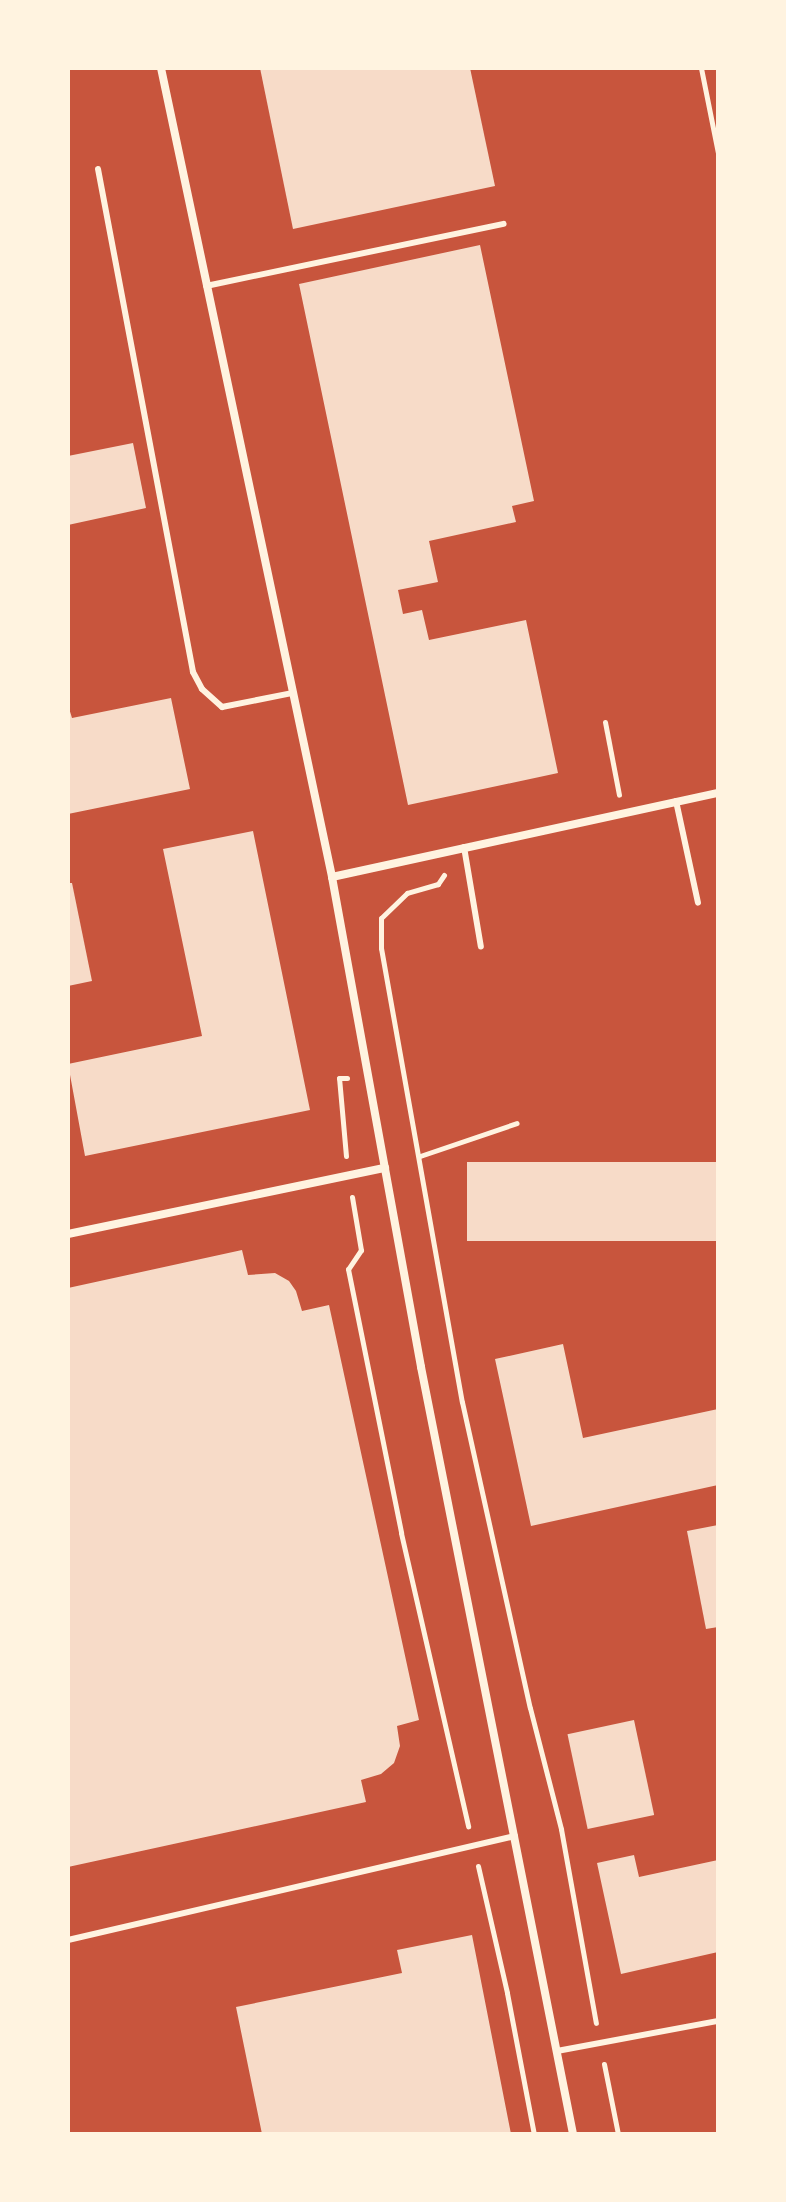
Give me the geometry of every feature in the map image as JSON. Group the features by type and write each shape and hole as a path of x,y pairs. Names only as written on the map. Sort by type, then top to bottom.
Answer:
{"street":[{"path":"161,68 332,877 421,1367 573,2134"},
{"path":"332,877 718,793"},
{"path":"68,1234 385,1168"}],"lane":[{"path":"98,169 193,672 202,689 222,707 292,693"},
{"path":"206,286 504,224"},
{"path":"676,801 698,903"},
{"path":"464,847 481,947"},
{"path":"68,1940 515,1836"},
{"path":"557,2051 718,2021"}],"path":[{"path":"701,68 718,153"},
{"path":"605,722 623,813"},
{"path":"464,847 438,884 407,893 381,918 381,948 462,1402 530,1708 561,1829 618,2134"},
{"path":"339,1078 348,1177 361,1250 348,1269 401,1533 507,1993 534,2134"},
{"path":"420,1156 517,1123"}],"building":[{"path":"260,68 470,68 495,186 293,229"},
{"path":"480,245 534,501 512,506 516,522 429,541 438,582 398,590 403,614 422,610 429,640 526,620 558,773 408,805 299,284"},
{"path":"133,443 146,508 68,525 68,456"},
{"path":"171,698 190,789 68,814 68,705 72,718"},
{"path":"253,831 310,1110 85,1156 68,1064 202,1036 163,849"},
{"path":"68,883 72,883 92,981 68,986"},
{"path":"467,1162 718,1162 718,1241 467,1241"},
{"path":"242,1250 248,1275 275,1273 289,1281 296,1291 302,1311 329,1305 419,1720 397,1726 400,1746 394,1763 381,1774 361,1780 366,1802 68,1867 68,1288"},
{"path":"563,1344 583,1438 718,1409 718,1485 531,1526 495,1359"},
{"path":"718,1525 718,1627 706,1629 687,1531"},
{"path":"634,1720 654,1815 588,1829 567,1734"},
{"path":"634,1855 639,1877 718,1860 718,1952 621,1974 597,1863"},
{"path":"472,1935 511,2134 262,2134 236,2007 402,1973 397,1950"}]}
